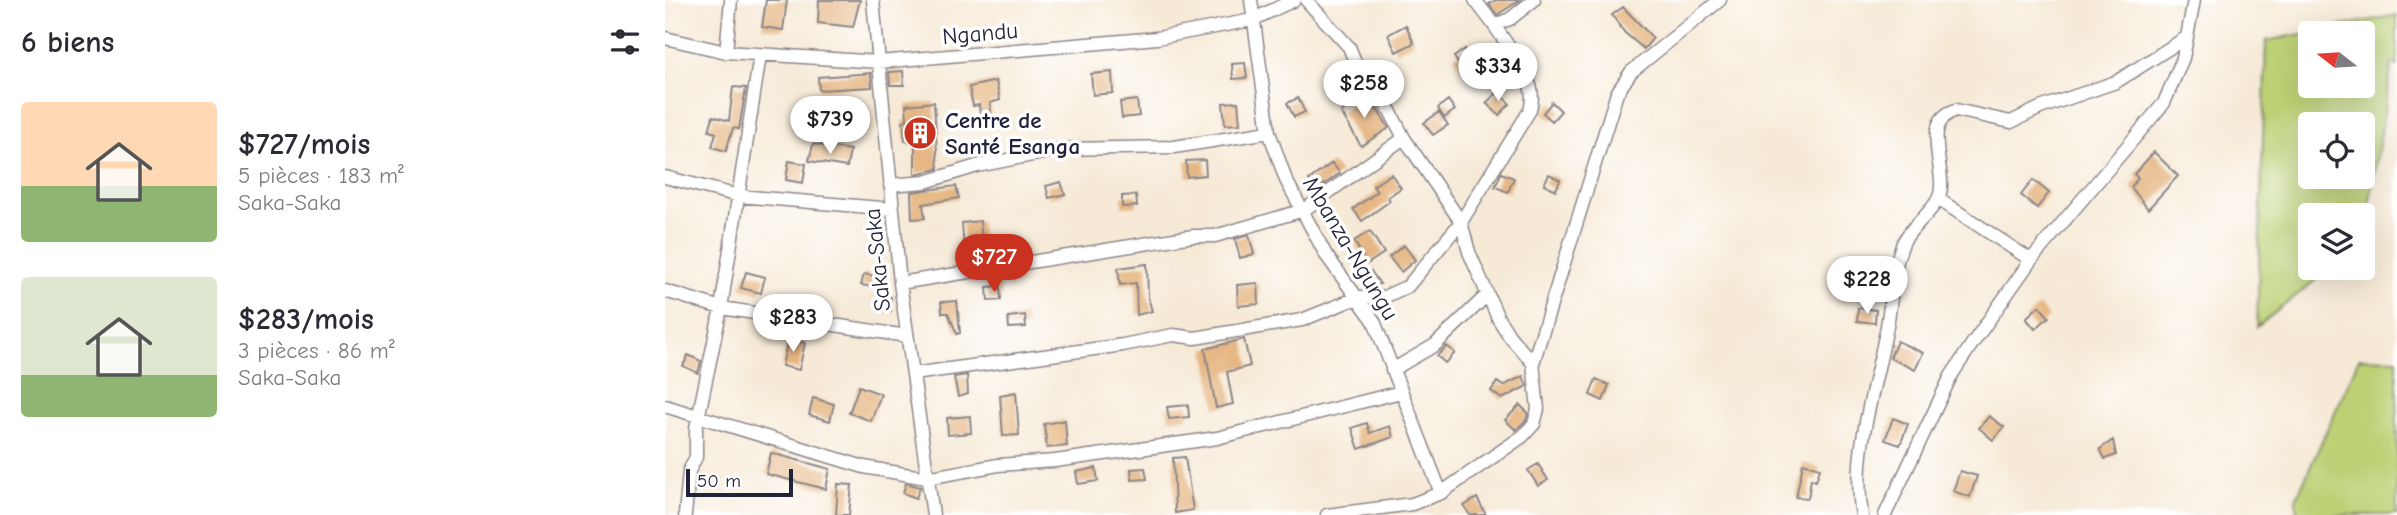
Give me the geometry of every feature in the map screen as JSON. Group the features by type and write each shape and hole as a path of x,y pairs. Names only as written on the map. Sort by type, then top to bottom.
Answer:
{"street":[{"path":"726,51 731,0"},
{"name":"Saka-Saka","path":"873,0 900,283 933,515"},
{"name":"Mbanza-Ngungu","path":"1251,0 1269,132 1286,180 1326,255 1374,321 1441,493"},
{"name":"Ngandu","path":"665,38 760,55 879,62 1143,40 1252,20 1294,0"},
{"path":"1306,0 1349,47 1359,71 1389,109 1404,138 1461,222 1487,295 1510,337 1533,363"},
{"path":"913,374 1123,345 1173,335 1195,338 1302,320 1359,297 1384,297 1408,286 1461,222 1530,110 1534,99 1532,86 1475,0"},
{"path":"1494,25 1510,19 1534,0"},
{"path":"1327,515 1412,504 1441,493 1523,436 1534,424 1538,409 1533,363 1617,93 1631,72 1720,0"},
{"path":"1885,515 1951,376 2031,260 2164,103 2183,58 2194,0"},
{"path":"1862,515 1860,499 1863,442 1898,255 1914,226 1938,200 1941,187 1937,138 1949,112 1956,110 2011,122 2040,108 2116,82 2187,37"},
{"path":"685,515 689,471 696,457 700,414 721,308 760,55"},
{"path":"890,185 925,182 977,166 1063,149 1174,147 1269,132"},
{"path":"900,283 1193,236 1215,236 1304,210 1404,138"},
{"path":"665,177 739,196 893,209"},
{"path":"1938,200 2031,260"},
{"path":"665,292 721,308 907,336"},
{"path":"1392,370 1435,345 1487,295"},
{"path":"665,406 700,414 864,467 927,478 999,465 1055,461 1217,438 1401,392"}],"green space":[{"path":"2397,15 2397,66 2392,63 2375,169 2375,112 2298,112 2298,189 2372,189 2369,203 2298,203 2298,280 2316,280 2257,327 2266,41 2298,35 2298,98 2375,98 2375,21 2367,21"},
{"path":"2359,358 2397,359 2397,515 2297,515 2296,499"}],"building":[{"path":"766,0 787,0 783,30 762,27"},
{"path":"819,0 860,0 853,27 818,23"},
{"path":"1496,0 1520,0 1497,15 1489,4"},
{"path":"1623,7 1653,38 1644,49 1625,33 1612,15"},
{"path":"1406,25 1414,43 1396,52 1388,35"},
{"path":"1465,49 1478,71 1468,78 1454,57"},
{"path":"1245,63 1247,78 1233,79 1232,64"},
{"path":"903,71 904,85 890,85 889,72"},
{"path":"1112,72 1113,93 1093,95 1091,74"},
{"path":"871,73 872,87 819,90 818,77"},
{"path":"996,81 1000,100 990,103 992,123 981,124 979,105 973,106 969,87"},
{"path":"733,87 746,88 739,129 733,128 726,151 712,147 716,133 709,131 713,116 729,121"},
{"path":"1498,92 1510,104 1499,115 1486,103"},
{"path":"1365,94 1373,110 1376,108 1389,128 1361,146 1341,112"},
{"path":"1298,98 1305,112 1294,117 1287,103"},
{"path":"1137,100 1139,116 1122,118 1120,102"},
{"path":"1448,100 1455,110 1444,118 1438,108"},
{"path":"934,102 938,169 915,174 915,143 905,141 903,121 907,120 906,105"},
{"path":"1238,102 1240,124 1225,125 1223,103"},
{"path":"1552,102 1561,111 1552,121 1543,113"},
{"path":"1439,112 1448,125 1433,135 1424,123"},
{"path":"794,119 814,122 813,136 793,130"},
{"path":"813,144 850,150 847,167 809,161"},
{"path":"2154,152 2178,176 2148,209 2131,187 2138,178 2134,174"},
{"path":"1205,160 1206,175 1187,177 1186,161"},
{"path":"789,161 806,164 803,183 786,180"},
{"path":"1332,163 1340,173 1317,190 1309,180"},
{"path":"1501,173 1514,178 1508,192 1495,187"},
{"path":"1391,174 1401,188 1388,197 1390,201 1362,221 1353,209 1377,192 1373,186"},
{"path":"1549,174 1560,180 1556,190 1544,184"},
{"path":"2033,180 2049,193 2037,208 2021,195"},
{"path":"1061,182 1065,194 1049,198 1046,186"},
{"path":"956,186 959,198 923,204 925,218 912,219 911,192"},
{"path":"1136,195 1137,206 1122,207 1122,196"},
{"path":"980,221 983,251 964,252 962,223"},
{"path":"1370,231 1384,253 1367,264 1354,241"},
{"path":"1249,235 1254,254 1240,258 1235,239"},
{"path":"1404,245 1415,260 1401,272 1389,257"},
{"path":"1147,264 1148,297 1152,311 1137,315 1136,283 1120,285 1118,268"},
{"path":"1371,271 1380,284 1367,288 1360,279"},
{"path":"746,272 765,277 761,293 741,288"},
{"path":"864,274 875,276 873,287 861,285"},
{"path":"1258,283 1259,304 1238,306 1237,285"},
{"path":"1000,286 1001,300 988,301 987,287"},
{"path":"878,297 891,297 891,311 878,311"},
{"path":"957,301 960,333 957,334 948,313 942,313 941,302"},
{"path":"2039,306 2049,317 2035,329 2026,318"},
{"path":"1858,308 1876,310 1875,323 1857,321"},
{"path":"1025,315 1026,327 1009,328 1008,317"},
{"path":"788,339 805,343 799,370 782,366"},
{"path":"1244,339 1250,366 1227,372 1233,404 1216,408 1205,349"},
{"path":"1897,341 1923,353 1915,370 1890,358"},
{"path":"1447,346 1455,353 1445,363 1437,356"},
{"path":"688,355 701,361 698,373 683,366"},
{"path":"967,375 968,394 958,397 954,377"},
{"path":"1523,376 1527,386 1502,399 1491,391 1497,382 1503,386"},
{"path":"1596,379 1609,385 1603,401 1590,395"},
{"path":"859,386 881,394 871,421 849,413"},
{"path":"1016,392 1019,435 1003,436 1000,395"},
{"path":"813,398 834,404 830,421 809,415"},
{"path":"1188,405 1189,417 1169,419 1167,407"},
{"path":"1520,405 1528,413 1526,420 1516,430 1505,420"},
{"path":"970,416 971,433 948,435 947,418"},
{"path":"1989,416 2004,427 1993,440 1979,428"},
{"path":"1893,418 1908,424 1900,445 1885,440"},
{"path":"1065,420 1067,446 1047,448 1044,424"},
{"path":"1367,423 1370,433 1390,426 1393,437 1359,449 1352,428"},
{"path":"2113,440 2116,455 2105,459 2100,449"},
{"path":"771,453 830,469 826,489 766,474"},
{"path":"1185,457 1193,510 1175,513 1173,458"},
{"path":"1803,463 1820,468 1816,481 1811,479 1808,498 1796,497"},
{"path":"1538,464 1548,480 1538,486 1528,470"},
{"path":"1096,468 1098,481 1078,484 1076,472"},
{"path":"1145,468 1147,479 1132,480 1131,469"},
{"path":"1960,471 1977,476 1970,497 1953,491"},
{"path":"906,483 920,487 916,498 903,493"},
{"path":"838,484 852,485 849,515 836,515"},
{"path":"1477,498 1486,515 1470,515 1464,506"}],"place":[{"name":"Centre de Santé Esanga","path":"920,133"}]}
